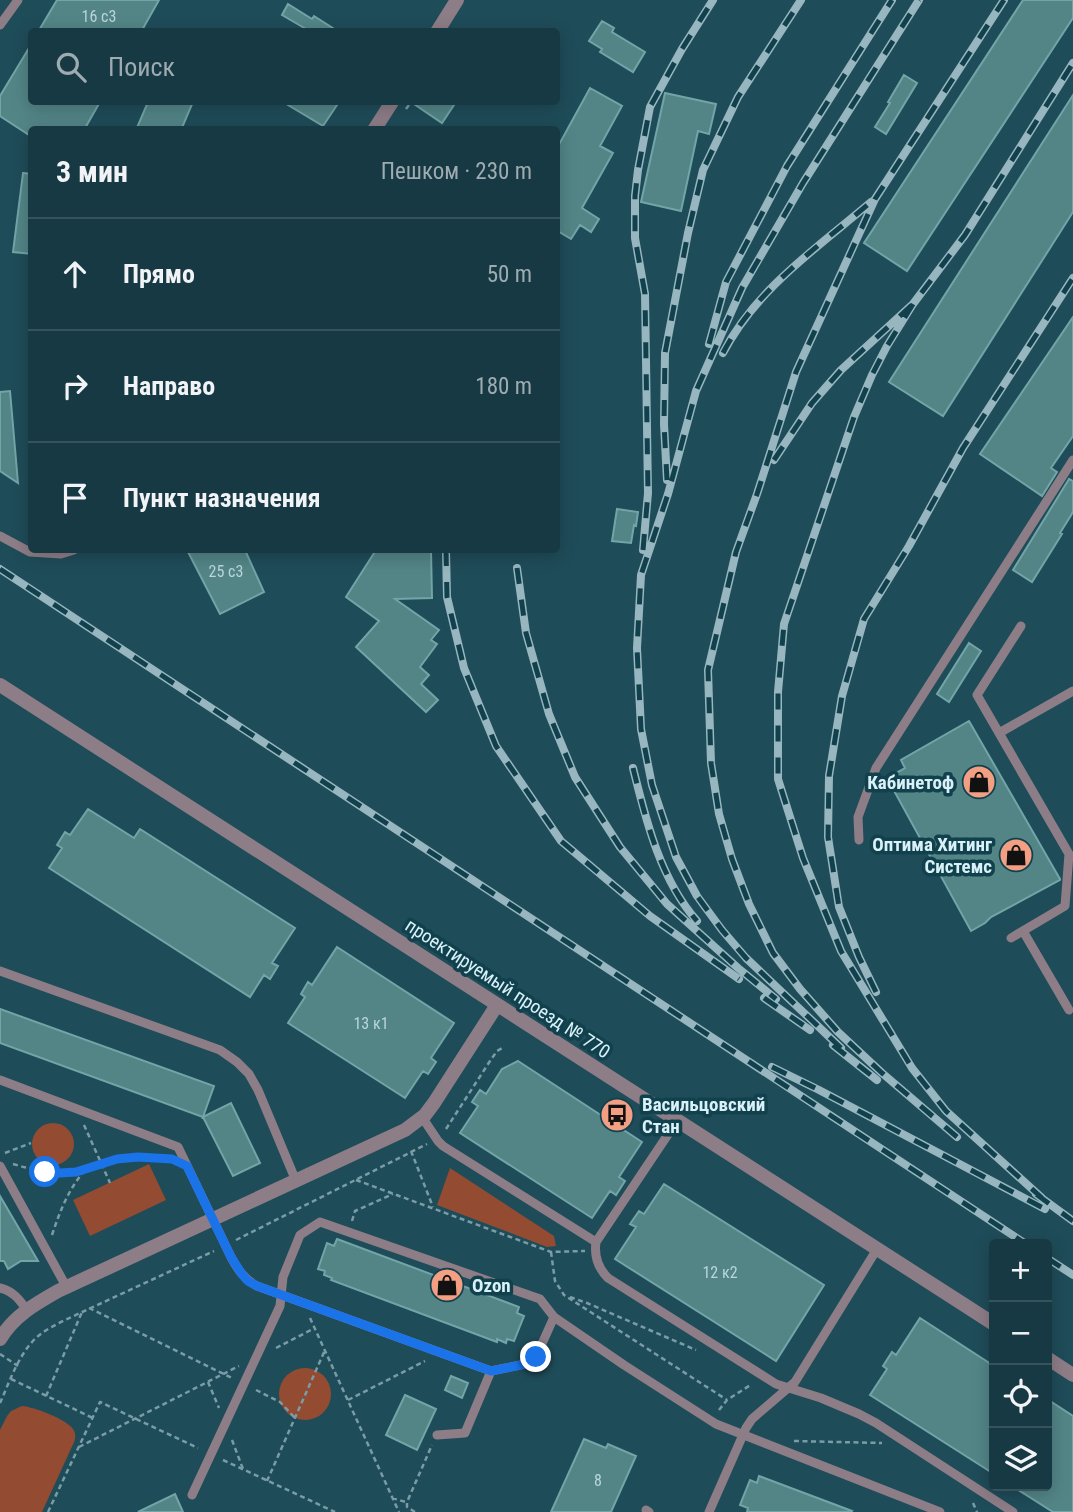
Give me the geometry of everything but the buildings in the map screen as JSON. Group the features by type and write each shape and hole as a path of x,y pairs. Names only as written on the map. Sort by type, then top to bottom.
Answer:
{"street":[{"path":"440,28 457,0"},
{"path":"377,126 390,105"},
{"name":"проектируемый проезд № 770","path":"0,685 989,1322"},
{"path":"0,1339 13,1321 27,1310 67,1288 405,1130 434,1103 497,1005"},
{"path":"1052,1361 1073,1375"}],"lane":[{"path":"0,25 18,0"},
{"path":"859,840 858,817 876,768 1073,460"},
{"path":"0,536 28,551"},
{"path":"46,553 64,553"},
{"path":"1011,938 1065,906 1071,854 977,695 1021,626"},
{"path":"999,733 1073,691"},
{"path":"1023,931 1069,1010"},
{"path":"0,971 220,1050 237,1062 249,1074 258,1090 296,1181"},
{"path":"0,1080 178,1147 225,1245 241,1273 257,1286 491,1371 526,1364 536,1357 554,1317"},
{"path":"422,1116 443,1146 596,1247"},
{"path":"677,1121 596,1247 599,1265 608,1278 776,1384 821,1398 859,1414 1013,1512"},
{"path":"0,1166 67,1288"},
{"path":"192,1495 280,1306 284,1277 300,1235 320,1222 540,1299 554,1317 710,1420 940,1512"},
{"path":"709,1512 752,1419 795,1382 877,1249"},
{"path":"0,1288 14,1294 27,1310"},
{"path":"437,1435 465,1433 491,1371"}],"path":[{"path":"0,1403 25,1351 43,1333 427,1143 446,1129 497,1051 504,1047"},
{"path":"77,1109 110,1182"},
{"path":"0,1154 31,1143"},
{"path":"411,1152 434,1208"},
{"path":"14,1164 60,1173 85,1170 117,1159 157,1157 172,1159 187,1166"},
{"path":"49,1255 62,1205 71,1187 85,1170"},
{"path":"355,1180 551,1252 596,1247"},
{"path":"347,1232 355,1211 393,1194"},
{"path":"551,1252 555,1281 564,1295 727,1400"},
{"path":"564,1295 718,1359 723,1351"},
{"path":"310,1305 307,1312 398,1512"},
{"path":"89,1308 281,1402 295,1418"},
{"path":"46,1396 83,1311"},
{"path":"79,1447 315,1328"},
{"path":"267,1481 325,1350"},
{"path":"348,1400 441,1353"},
{"path":"0,1354 18,1366"},
{"path":"710,1420 727,1400 763,1376"},
{"path":"11,1380 93,1418"},
{"path":"48,1512 100,1402 335,1512"},
{"path":"415,1512 407,1507 407,1502 437,1435"},
{"path":"775,1447 796,1440 906,1443"},
{"path":"392,1498 407,1502"}],"shaded area":[{"path":"53,1123 68,1129 74,1144 68,1159 53,1165 38,1159 32,1144 38,1129"},
{"path":"149,1164 166,1200 90,1236 73,1200"},
{"path":"450,1168 554,1236 556,1246 547,1247 437,1205"},
{"path":"305,1368 315,1370 323,1376 329,1384 329,1404 323,1412 315,1418 305,1420 295,1418 287,1412 281,1404 279,1394 281,1384 287,1376 295,1370"},
{"path":"22,1406 64,1421 73,1429 75,1440 42,1512 0,1512 0,1430 11,1411"}],"railway":[{"path":"643,550 648,493 645,294 635,238 638,170 650,107 713,0"},
{"path":"667,480 664,424 665,353 703,170 738,97 801,0"},
{"path":"709,344 726,282 787,166 892,0"},
{"path":"841,1048 746,958 697,896 676,857 652,785 641,729 637,648 641,575 668,494 696,391 742,288 803,183 919,0"},
{"path":"957,1137 838,1032 773,953 749,904 719,814 711,763 708,670 736,552 796,372 875,199 1004,0"},
{"path":"774,460 812,403 841,370 913,304 965,235 1073,63"},
{"path":"723,353 752,309 770,289 871,202"},
{"path":"876,992 839,907 828,837 829,776 842,696 864,619 909,546 963,448 1073,278"},
{"path":"913,304 887,346 854,417 784,624 778,692 778,779 803,858 841,951 912,1068 946,1111 1042,1198"},
{"path":"446,553 447,597 464,668 496,746 561,841 650,916 739,979"},
{"path":"517,568 526,633 549,714 575,777 620,847 667,904 776,999"},
{"path":"0,569 1018,1239"},
{"path":"633,768 649,828 664,868 673,887 697,921"},
{"path":"764,998 810,1030"},
{"path":"833,1045 877,1080"},
{"path":"772,1067 1045,1209"},
{"path":"1036,1194 1073,1221"},
{"path":"1052,1261 1073,1275"}],"place":[{"name":"Кабинетоф","path":"979,782"},
{"name":"Оптима Хитинг Системс","path":"1016,855"},
{"name":"Васильцовский Стан","path":"617,1115"},
{"name":"Ozon","path":"447,1285"}],"route":[{"path":"45,1172 76,1172 117,1159 172,1159 187,1166 231,1257 248,1281 257,1286 491,1371 526,1364 536,1357"}]}
